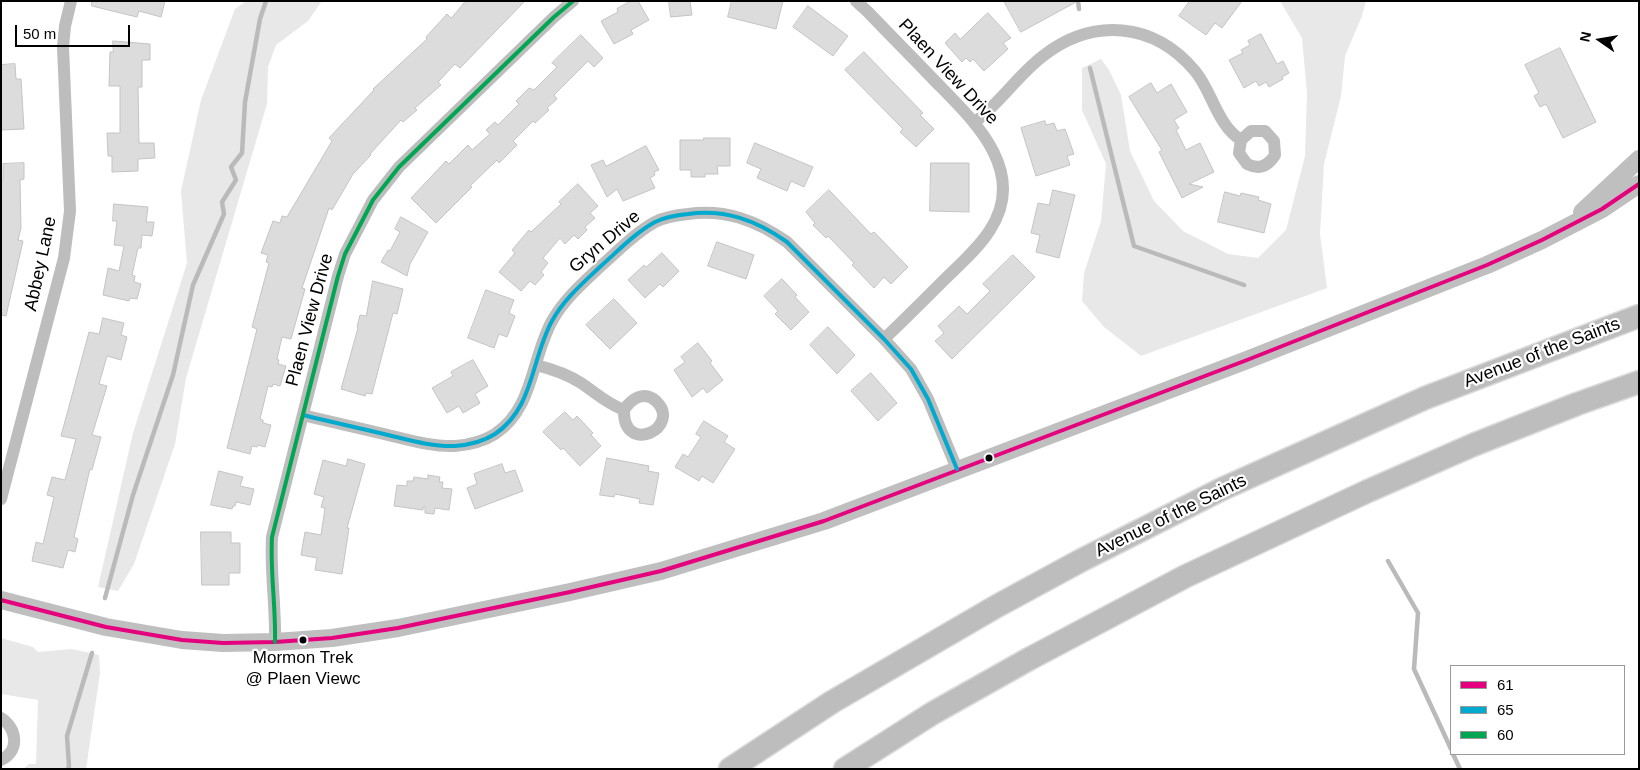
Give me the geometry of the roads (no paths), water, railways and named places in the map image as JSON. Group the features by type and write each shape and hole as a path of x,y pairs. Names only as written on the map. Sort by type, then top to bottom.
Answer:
{"highway":[{"path":"1553,348 1639,308"},
{"name":"Avenue of the Saints","path":"730,769 869,680 997,606 1080,561 1222,490 1322,443 1434,394 1639,316"},
{"path":"845,769 933,714 1029,659 1147,596 1368,490 1473,445 1639,382"},
{"path":"1473,445 1639,396"}],"main road":[{"path":"1564,228 1639,159"},
{"path":"1,600 99,625 182,640 223,643 275,642 332,638 398,628 661,571 824,520 1247,360 1487,266 1602,209 1639,184"}],"street":[{"name":"Abbey Lane","path":"1,499 6,460 64,258 68,231 70,211 63,47 65,26 71,1"},
{"name":"Plaen View Drive","path":"275,642 276,616 270,560 272,537 345,254 373,200 400,167 554,17 573,1"},
{"name":"Plaen View Drive","path":"856,1 975,122 989,142 1000,168 1003,193 1000,209 991,229 968,256 884,339"},
{"path":"975,122 1042,57 1059,44 1082,35 1107,29 1135,31 1175,50 1199,75 1225,124 1241,140"},
{"name":"Gryn Drive","path":"303,415 426,444 454,446 474,443 494,434 509,420 524,401 542,345 552,322 564,304 580,286 639,232 656,222 675,215 703,212 727,214 748,220 770,230 787,242 884,339 911,369 922,385 957,469"},
{"path":"536,365 566,375 579,382 610,405 624,410"},
{"path":"1,718 9,724 14,732 15,741 12,751 1,760"}],"waterway":[{"path":"105,598 133,495 173,375 193,285 224,214 222,202 236,180 231,167 242,153 245,102 260,19 266,1"},
{"path":"1078,1 1079,9"},
{"path":"1090,68 1134,246 1244,285"},
{"path":"1388,561 1418,613 1414,669 1450,747"},
{"path":"68,769 67,736 92,653"},
{"path":"1453,755 1460,769"}],"place":[{"name":"Mormon Trek @ Plaen Viewc","path":"303,640"}]}
